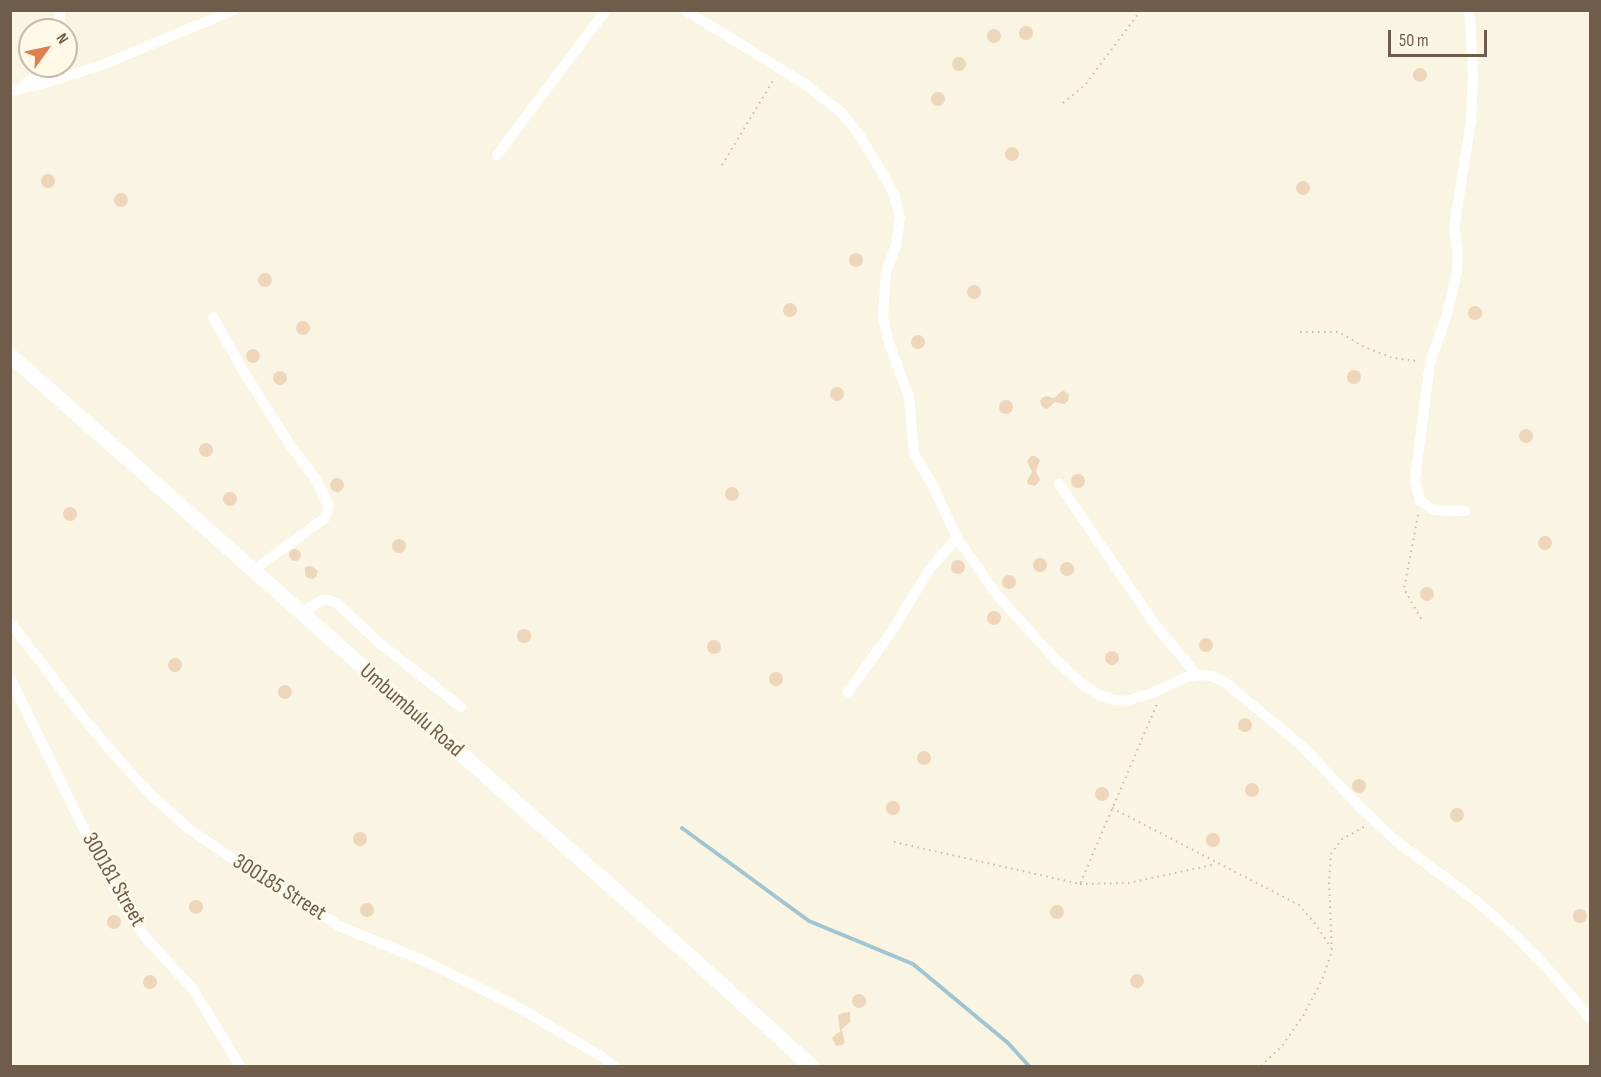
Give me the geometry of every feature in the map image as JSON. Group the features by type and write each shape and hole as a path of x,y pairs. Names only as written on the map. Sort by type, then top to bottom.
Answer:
{"main road":[{"name":"Umbumbulu Road","path":"10,355 811,1066"}],"street":[{"path":"16,90 116,59 234,10"},
{"path":"497,155 606,10"},
{"path":"685,10 806,84 842,113 868,148 894,195 900,217 896,246 886,272 883,317 888,340 909,397 914,454 932,484 957,537 998,595 1056,660 1082,684 1097,694 1114,700 1138,698 1178,680 1197,675 1212,676 1226,683 1308,752 1374,822 1475,900 1516,936 1590,1018"},
{"path":"1465,511 1435,510 1427,506 1420,501 1415,480 1430,362 1447,315 1457,272 1458,253 1454,228 1471,121 1473,76 1468,10"},
{"path":"16,90 30,78"},
{"path":"213,317 292,448 315,478 329,506 325,518 252,571"},
{"path":"1059,484 1156,626 1197,675"},
{"path":"848,692 892,631 929,570 957,537"},
{"path":"301,613 322,600 337,603 378,642 461,707"},
{"name":"300185 Street","path":"11,625 113,753 150,794 188,828 341,927 451,973 525,1011 614,1066"},
{"name":"300181 Street","path":"10,678 105,871 129,914 146,938 193,989 240,1066"}],"path":[{"path":"1063,103 1085,85 1141,10"},
{"path":"722,165 780,69"},
{"path":"1300,332 1339,332 1364,347 1393,358 1430,362"},
{"path":"1420,501 1404,589 1424,622"},
{"path":"1080,884 1164,687"},
{"path":"1112,808 1299,906 1317,926 1332,951"},
{"path":"1261,1066 1282,1046 1303,1016 1322,980 1332,951 1329,882 1331,854 1342,839 1374,822"},
{"path":"894,842 1080,884 1129,883 1218,863"}],"building":[{"path":"1026,26 1031,28 1033,33 1031,38 1026,40 1021,38 1019,33 1021,28"},
{"path":"994,29 999,31 1001,36 999,41 994,43 989,41 987,36 989,31"},
{"path":"959,57 964,59 966,64 964,69 959,71 954,69 952,64 954,59"},
{"path":"1420,68 1425,70 1427,75 1425,80 1420,82 1415,80 1413,75 1415,70"},
{"path":"938,92 943,94 945,99 943,104 938,106 933,104 931,99 933,94"},
{"path":"1012,147 1017,149 1019,154 1017,159 1012,161 1007,159 1005,154 1007,149"},
{"path":"48,174 53,176 55,181 53,186 48,188 43,186 41,181 43,176"},
{"path":"1303,181 1308,183 1310,188 1308,193 1303,195 1298,193 1296,188 1298,183"},
{"path":"121,193 126,195 128,200 126,205 121,207 116,205 114,200 116,195"},
{"path":"856,253 861,255 863,260 861,265 856,267 851,265 849,260 851,255"},
{"path":"265,273 270,275 272,280 270,285 265,287 260,285 258,280 260,275"},
{"path":"974,285 979,287 981,292 979,297 974,299 969,297 967,292 969,287"},
{"path":"790,303 795,305 797,310 795,315 790,317 785,315 783,310 785,305"},
{"path":"1475,306 1480,308 1482,313 1480,318 1475,320 1470,318 1468,313 1470,308"},
{"path":"303,321 308,323 310,328 308,333 303,335 298,333 296,328 298,323"},
{"path":"918,335 923,337 925,342 923,347 918,349 913,347 911,342 913,337"},
{"path":"253,349 258,351 260,356 258,361 253,363 248,361 246,356 248,351"},
{"path":"1354,370 1359,372 1361,377 1359,382 1354,384 1349,382 1347,377 1349,372"},
{"path":"280,371 285,373 287,378 285,383 280,385 275,383 273,378 275,373"},
{"path":"837,387 842,389 844,394 842,399 837,401 832,399 830,394 832,389"},
{"path":"1063,390 1069,395 1068,401 1064,404 1055,402 1047,409 1042,407 1040,401 1042,398 1046,396 1054,398"},
{"path":"1006,400 1011,402 1013,407 1011,412 1006,414 1001,412 999,407 1001,402"},
{"path":"1526,429 1531,431 1533,436 1531,441 1526,443 1521,441 1519,436 1521,431"},
{"path":"206,443 211,445 213,450 211,455 206,457 201,455 199,450 201,445"},
{"path":"1031,456 1040,460 1036,471 1040,480 1035,486 1028,484 1027,481 1032,472 1027,461"},
{"path":"1078,474 1083,476 1085,481 1083,486 1078,488 1073,486 1071,481 1073,476"},
{"path":"337,478 342,480 344,485 342,490 337,492 332,490 330,485 332,480"},
{"path":"732,487 737,489 739,494 737,499 732,501 727,499 725,494 727,489"},
{"path":"230,492 235,494 237,499 235,504 230,506 225,504 223,499 225,494"},
{"path":"70,507 75,509 77,514 75,519 70,521 65,519 63,514 65,509"},
{"path":"1545,536 1550,538 1552,543 1550,548 1545,550 1540,548 1538,543 1540,538"},
{"path":"399,539 404,541 406,546 404,551 399,553 394,551 392,546 394,541"},
{"path":"297,549 301,555 297,561 293,561 289,553"},
{"path":"1040,558 1045,560 1047,565 1045,570 1040,572 1035,570 1033,565 1035,560"},
{"path":"958,560 963,562 965,567 963,572 958,574 953,572 951,567 953,562"},
{"path":"1067,562 1072,564 1074,569 1072,574 1067,576 1062,574 1060,569 1062,564"},
{"path":"311,566 318,571 316,577 312,579 306,577 305,573 305,567"},
{"path":"1009,575 1014,577 1016,582 1014,587 1009,589 1004,587 1002,582 1004,577"},
{"path":"1427,587 1432,589 1434,594 1432,599 1427,601 1422,599 1420,594 1422,589"},
{"path":"994,611 999,613 1001,618 999,623 994,625 989,623 987,618 989,613"},
{"path":"524,629 529,631 531,636 529,641 524,643 519,641 517,636 519,631"},
{"path":"1206,638 1211,640 1213,645 1211,650 1206,652 1201,650 1199,645 1201,640"},
{"path":"714,640 719,642 721,647 719,652 714,654 709,652 707,647 709,642"},
{"path":"1112,651 1117,653 1119,658 1117,663 1112,665 1107,663 1105,658 1107,653"},
{"path":"175,658 180,660 182,665 180,670 175,672 170,670 168,665 170,660"},
{"path":"776,672 781,674 783,679 781,684 776,686 771,684 769,679 771,674"},
{"path":"285,685 290,687 292,692 290,697 285,699 280,697 278,692 280,687"},
{"path":"1245,718 1250,720 1252,725 1250,730 1245,732 1240,730 1238,725 1240,720"},
{"path":"924,751 929,753 931,758 929,763 924,765 919,763 917,758 919,753"},
{"path":"1359,779 1364,781 1366,786 1364,791 1359,793 1354,791 1352,786 1354,781"},
{"path":"1252,783 1257,785 1259,790 1257,795 1252,797 1247,795 1245,790 1247,785"},
{"path":"1102,787 1107,789 1109,794 1107,799 1102,801 1097,799 1095,794 1097,789"},
{"path":"893,801 898,803 900,808 898,813 893,815 888,813 886,808 888,803"},
{"path":"1457,808 1462,810 1464,815 1462,820 1457,822 1452,820 1450,815 1452,810"},
{"path":"360,832 365,834 367,839 365,844 360,846 355,844 353,839 355,834"},
{"path":"1213,833 1218,835 1220,840 1218,845 1213,847 1208,845 1206,840 1208,835"},
{"path":"196,900 201,902 203,907 201,912 196,914 191,912 189,907 191,902"},
{"path":"367,903 372,905 374,910 372,915 367,917 362,915 360,910 362,905"},
{"path":"1057,905 1062,907 1064,912 1062,917 1057,919 1052,917 1050,912 1052,907"},
{"path":"1580,909 1585,911 1587,916 1585,921 1580,923 1575,921 1573,916 1575,911"},
{"path":"114,915 119,917 121,922 119,927 114,929 109,927 107,922 109,917"},
{"path":"1137,974 1142,976 1144,981 1142,986 1137,988 1132,986 1130,981 1132,976"},
{"path":"150,975 155,977 157,982 155,987 150,989 145,987 143,982 145,977"},
{"path":"859,994 864,996 866,1001 864,1006 859,1008 854,1006 852,1001 854,996"},
{"path":"850,1012 850,1022 840,1031 838,1016"},
{"path":"842,1030 845,1042 836,1046 832,1038"}],"waterway":[{"path":"682,828 809,921 913,964 1008,1043 1029,1066"}]}
